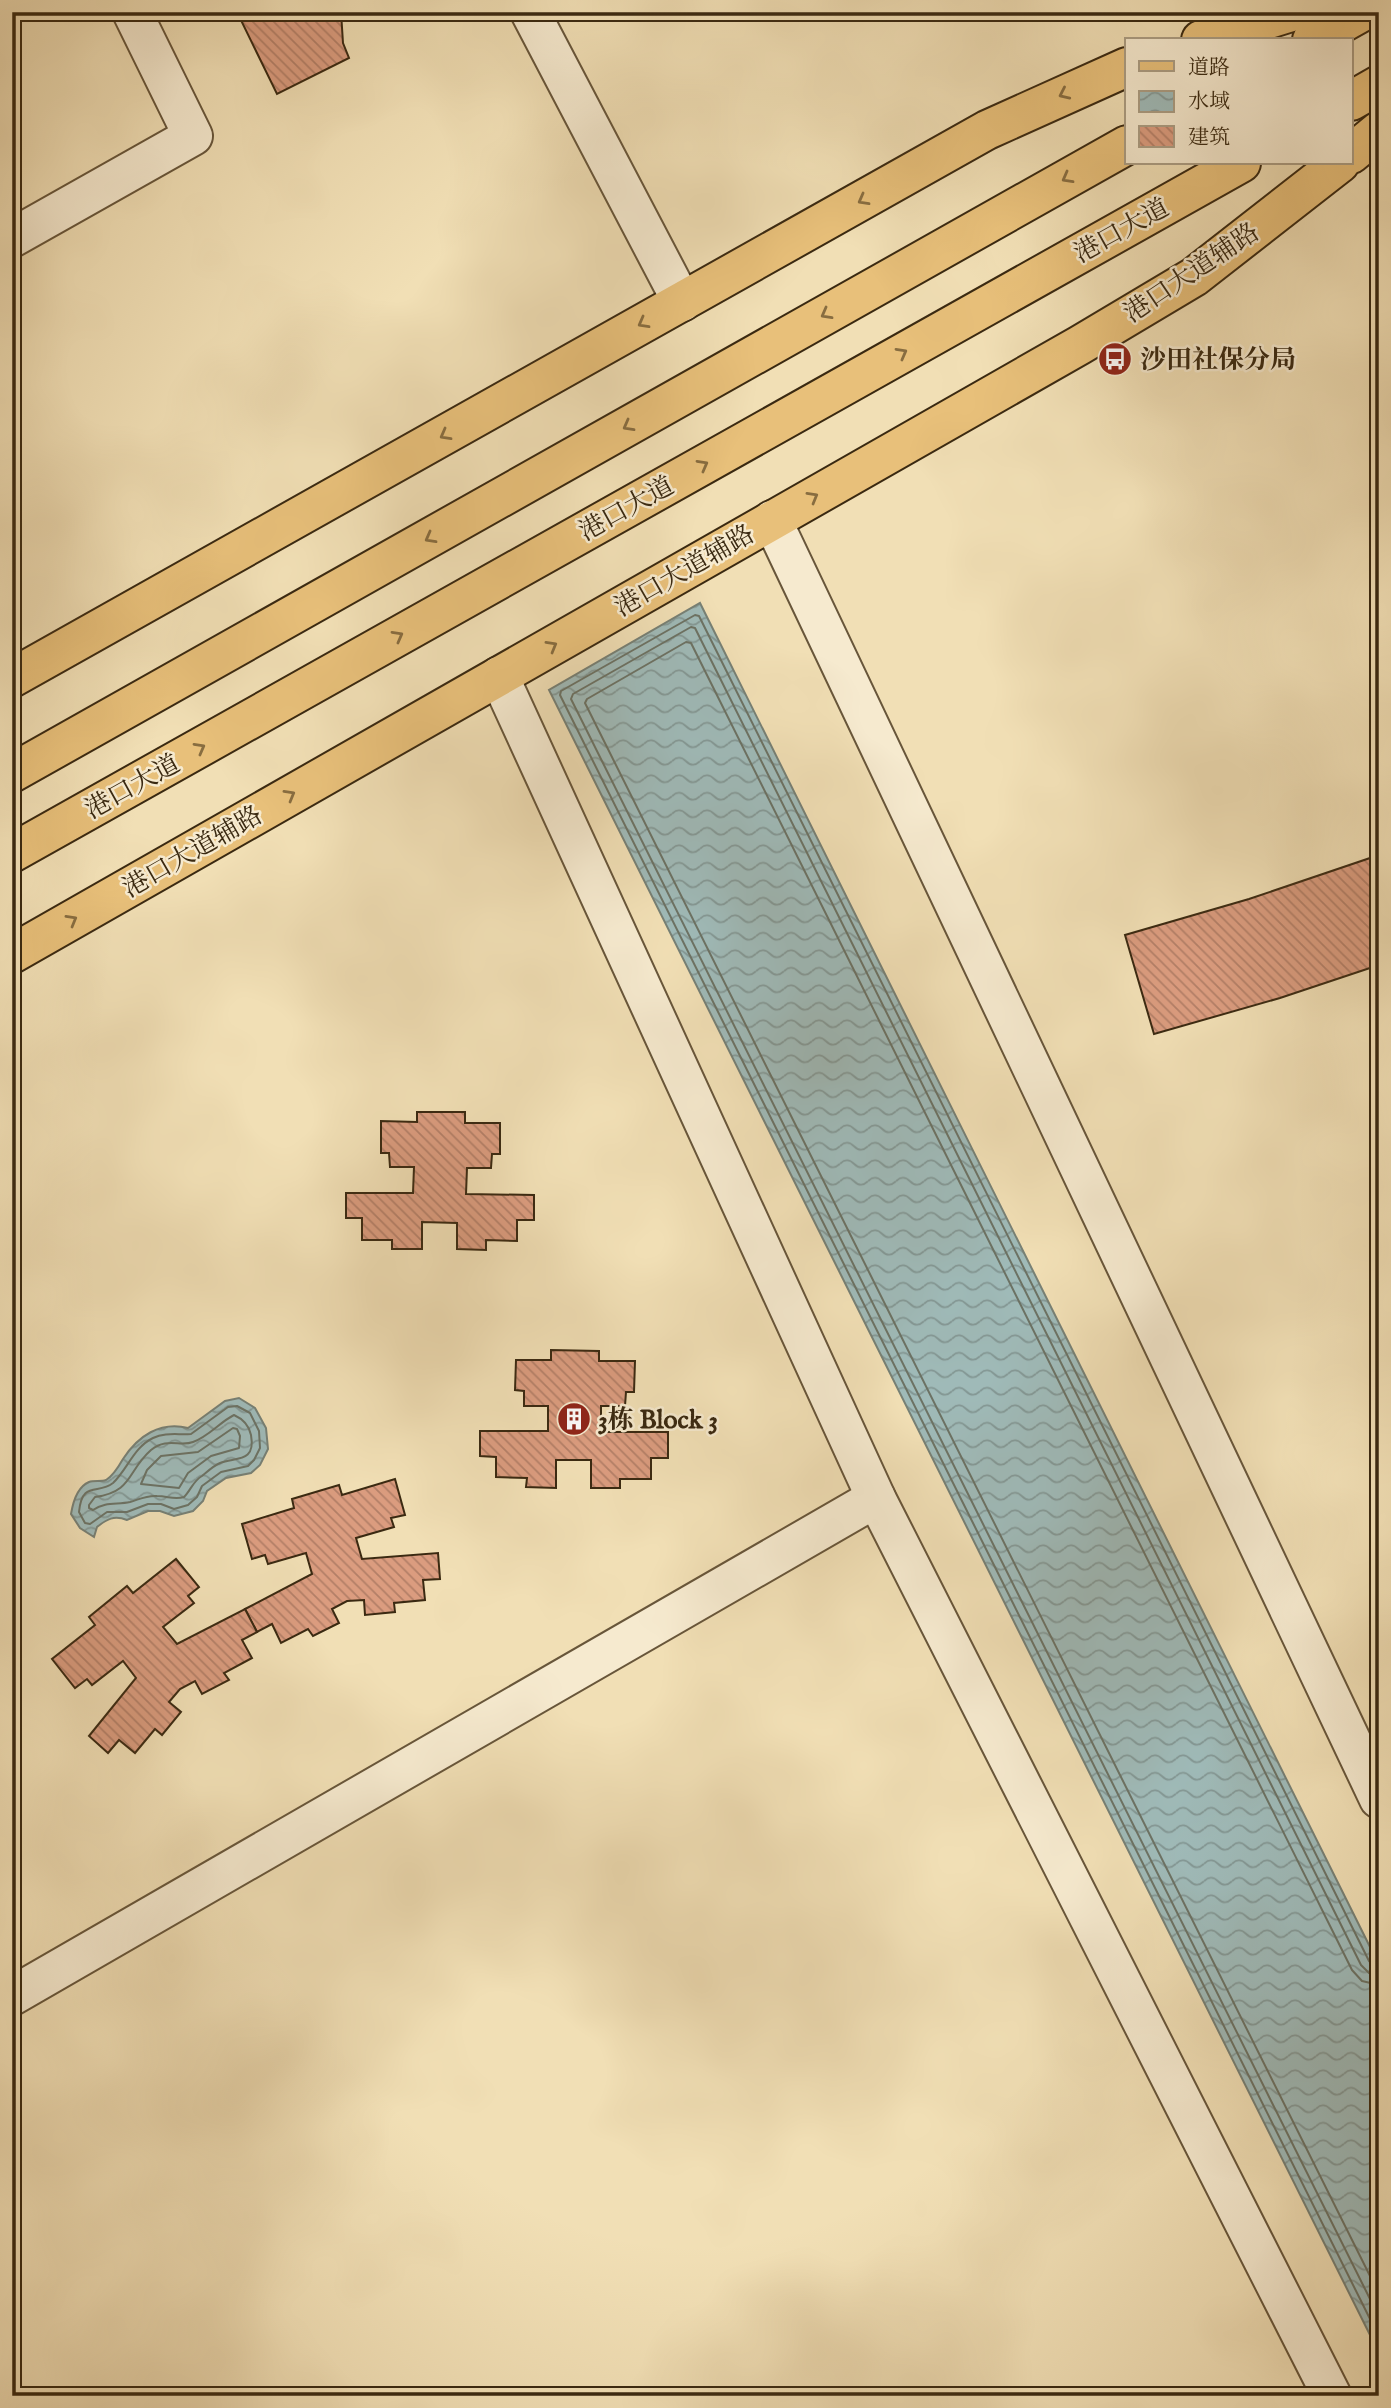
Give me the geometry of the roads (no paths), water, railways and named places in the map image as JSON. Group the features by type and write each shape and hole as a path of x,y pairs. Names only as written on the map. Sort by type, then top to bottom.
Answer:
{"main road":[{"path":"1207,38 1291,12"},
{"path":"1316,38 1362,12"},
{"path":"12,678 987,130 1125,68"},
{"path":"1352,100 1379,85"},
{"path":"1352,153 1379,131"},
{"path":"12,773 1125,146"},
{"name":"港口大道","path":"12,853 1239,164"},
{"name":"港口大道辅路","path":"12,954 1068,352 1194,277 1339,164"}],"street":[{"path":"12,238 193,136 132,12"},
{"path":"530,12 682,302"},
{"path":"772,520 1379,1799"},
{"path":"499,676 876,1498 1332,2396"},
{"path":"12,1996 876,1498"}],"water":[{"path":"700,603 1379,1965 1379,2353 549,690"},
{"path":"239,1398 255,1408 266,1428 268,1449 260,1465 251,1473 226,1478 207,1491 203,1501 193,1511 174,1516 160,1511 148,1511 127,1520 111,1519 97,1527 94,1537 80,1528 71,1514 81,1487 91,1481 104,1481 109,1478 136,1443 151,1432 168,1427 188,1428 225,1401"}],"place":[{"name":"沙田社保分局","path":"1115,359"},
{"name":"3栋 Block 3","path":"574,1419"}]}
